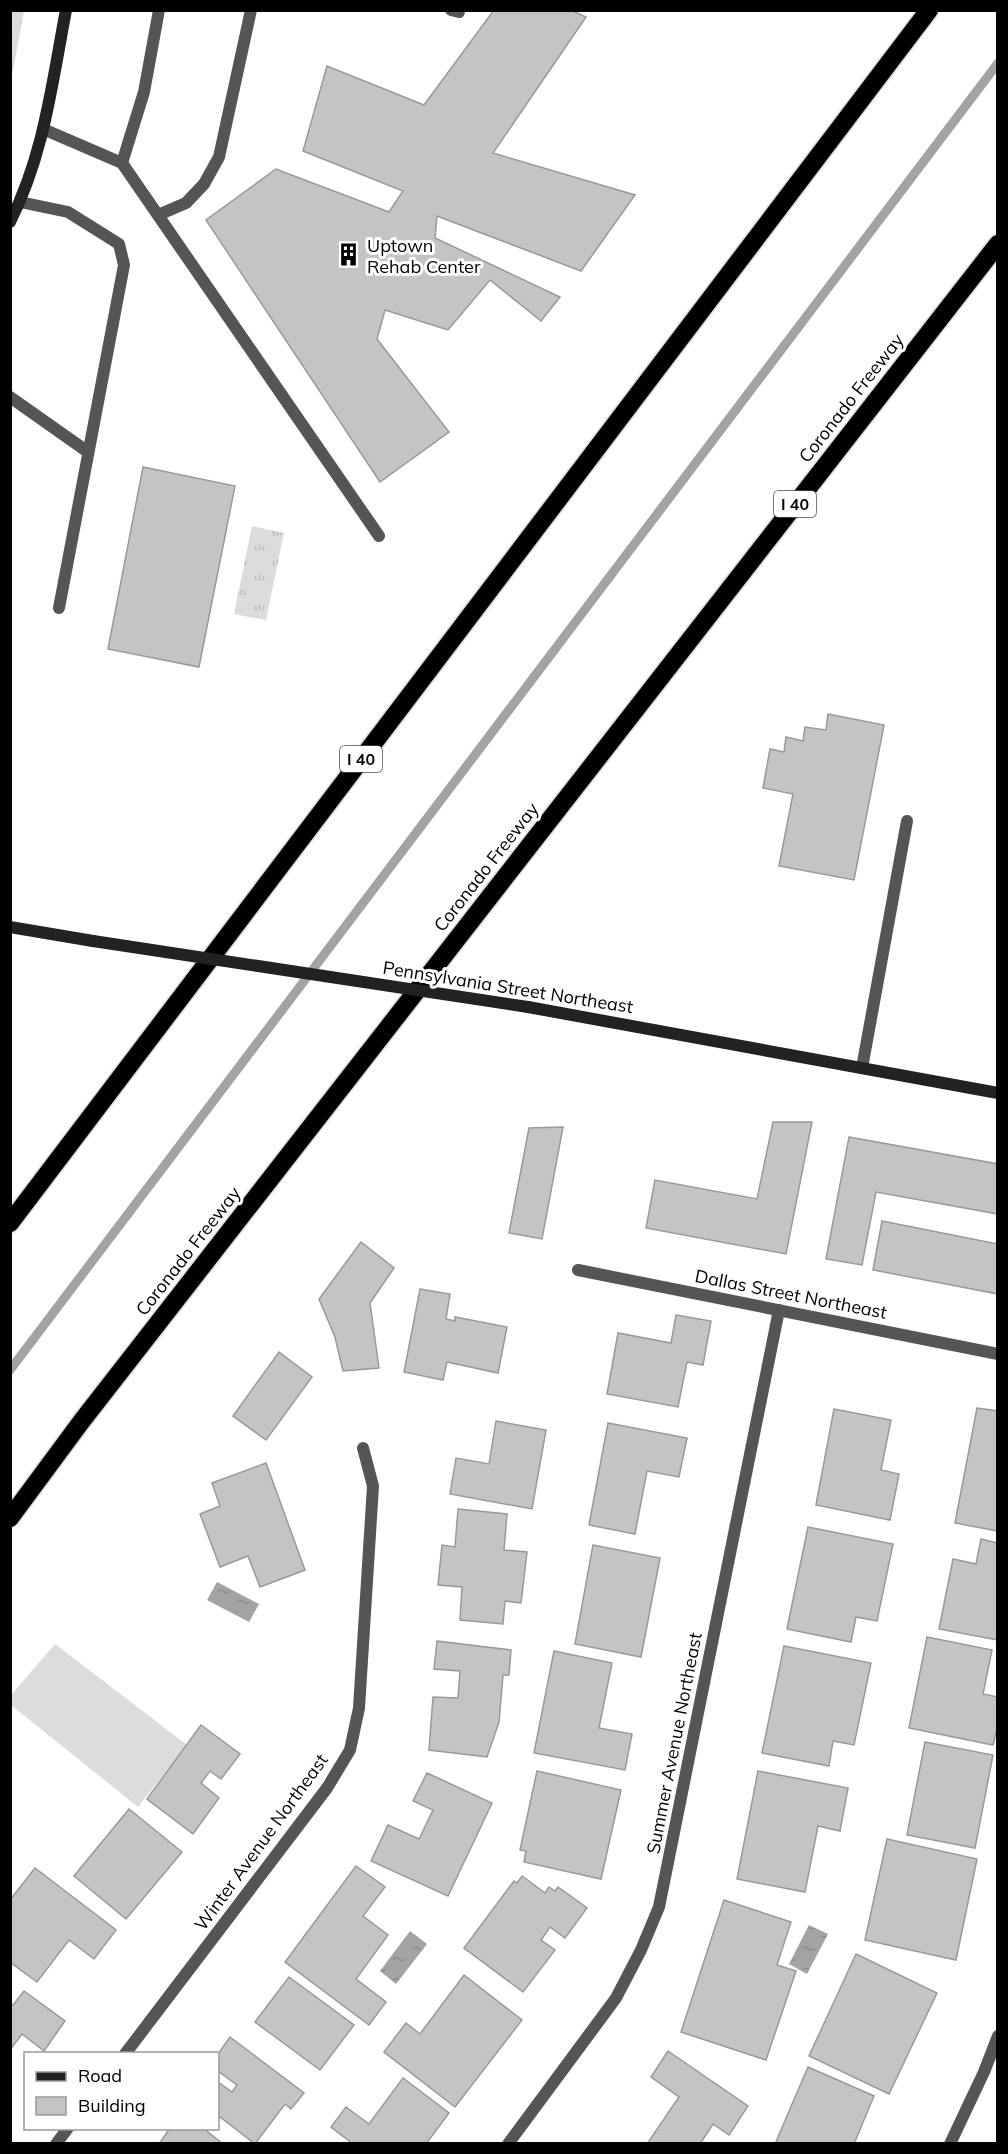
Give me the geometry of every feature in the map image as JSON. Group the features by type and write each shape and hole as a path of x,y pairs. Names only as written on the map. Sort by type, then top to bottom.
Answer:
{"highway":[{"name":"I 40","path":"10,1223 929,10"},
{"name":"Coronado Freeway","path":"10,1518 89,1413 998,244"}],"street":[{"path":"10,222 20,202 39,149 66,10"},
{"path":"122,163 144,92 159,10"},
{"path":"158,215 186,202 204,184 219,157 251,10"},
{"path":"43,129 122,163 380,536"},
{"path":"20,202 68,212 119,244 124,265 59,608"},
{"path":"10,397 88,452"},
{"path":"862,1068 908,821"},
{"name":"Pennsylvania Street Northeast","path":"10,927 528,1007 998,1093"},
{"name":"Dallas Street Northeast","path":"578,1270 998,1354"},
{"name":"Summer Avenue Northeast","path":"508,2144 616,1998 641,1950 659,1907 779,1310"},
{"name":"Winter Avenue Northeast","path":"127,2052 327,1788 350,1750 359,1708 373,1486 363,1448"},
{"path":"950,2144 984,2072 998,2036"},
{"path":"56,2144 66,2130"}],"green space":[{"path":"10,11 24,11 11,81"},
{"path":"252,526 284,533 266,620 234,614"},
{"path":"55,1644 187,1745 138,1807 11,1705 11,1695"}],"water":[{"path":"217,1582 259,1604 249,1622 207,1600"},
{"path":"809,1925 828,1934 807,1974 789,1964"},
{"path":"410,1931 427,1944 396,1984 380,1971"}],"building":[{"name":"Uptown Rehab Center","path":"494,10 571,10 586,17 493,153 635,195 581,271 437,216 435,238 560,297 541,321 490,280 448,330 385,310 377,339 449,432 380,482 206,220 276,169 389,212 403,191 303,151 327,66 424,105"},
{"path":"143,467 235,486 199,667 108,649"},
{"path":"828,714 884,725 854,880 779,866 793,794 763,788 770,749 784,752 786,737 803,741 805,727 826,730"},
{"path":"773,1122 812,1122 786,1254 646,1228 655,1180 757,1199"},
{"path":"563,1127 542,1239 509,1233 529,1128"},
{"path":"849,1137 998,1164 998,1214 876,1192 862,1265 826,1259"},
{"path":"882,1221 998,1244 998,1294 873,1270"},
{"path":"361,1242 394,1268 370,1303 379,1368 343,1371 335,1337 319,1299"},
{"path":"420,1289 450,1294 446,1319 455,1321 455,1317 507,1327 498,1373 447,1362 443,1380 404,1372"},
{"path":"676,1315 711,1321 703,1365 687,1362 678,1407 607,1394 618,1333 671,1343"},
{"path":"279,1352 312,1377 266,1440 233,1416"},
{"path":"977,1408 998,1411 998,1531 955,1523"},
{"path":"834,1409 891,1420 881,1470 899,1474 890,1520 816,1505"},
{"path":"496,1421 546,1430 532,1509 450,1494 456,1458 489,1464"},
{"path":"608,1423 687,1438 679,1477 647,1471 635,1534 589,1525"},
{"path":"266,1463 305,1570 260,1587 248,1556 220,1567 200,1514 220,1506 212,1483"},
{"path":"458,1509 507,1514 504,1550 527,1552 521,1603 505,1601 503,1624 460,1620 462,1587 438,1585 442,1545 455,1547"},
{"path":"808,1527 893,1544 877,1621 856,1617 851,1642 787,1629"},
{"path":"981,1539 998,1543 998,1640 939,1629 953,1559 976,1564"},
{"path":"593,1545 660,1558 641,1657 575,1644"},
{"path":"927,1637 992,1650 983,1694 998,1697 998,1724 993,1745 909,1728"},
{"path":"437,1641 511,1650 509,1675 503,1675 499,1722 487,1757 429,1750 433,1697 458,1698 460,1671 434,1669"},
{"path":"784,1646 871,1663 854,1745 833,1741 829,1766 762,1753"},
{"path":"554,1651 612,1663 599,1728 632,1734 625,1770 534,1753"},
{"path":"201,1725 240,1754 221,1779 210,1771 201,1783 219,1798 193,1834 147,1799"},
{"path":"925,1742 993,1755 975,1848 907,1835"},
{"path":"537,1771 621,1790 601,1879 524,1862 526,1851 520,1850"},
{"path":"758,1771 848,1788 840,1831 818,1826 805,1892 737,1879"},
{"path":"427,1773 492,1803 448,1896 371,1861 388,1825 419,1839 433,1810 413,1801"},
{"path":"129,1809 182,1852 126,1919 74,1876"},
{"path":"887,1839 977,1859 956,1960 865,1940"},
{"path":"356,1866 385,1887 363,1916 388,1935 356,1979 386,2002 369,2025 285,1962"},
{"path":"35,1868 116,1930 94,1959 69,1940 37,1982 10,1962 10,1900"},
{"path":"522,1876 545,1893 549,1887 555,1891 558,1887 587,1908 565,1938 550,1927 541,1940 555,1950 523,1992 464,1948 514,1881 517,1883"},
{"path":"724,1900 791,1922 777,1965 796,1971 766,2060 681,2032"},
{"path":"856,1954 937,1993 889,2094 809,2056"},
{"path":"464,1975 522,2020 455,2107 384,2052 406,2023 420,2034"},
{"path":"289,1977 354,2025 320,2070 255,2022"},
{"path":"24,1991 65,2021 44,2051 22,2034 10,2050 10,2003 13,2005"},
{"path":"230,2037 304,2093 291,2109 285,2104 255,2144 219,2118 219,2083 232,2092 237,2085 219,2072 219,2053"},
{"path":"668,2051 748,2106 729,2135 713,2124 700,2144 647,2144 679,2097 651,2077"},
{"path":"808,2067 874,2096 854,2144 775,2144"},
{"path":"403,2078 449,2113 426,2144 353,2144 331,2127 346,2107 369,2124"},
{"path":"169,2130 206,2130 223,2144 159,2144"}],"waterway":[{"path":"10,1370 998,63"}],"place":[{"name":"Uptown Rehab Center","path":"349,255"}]}
